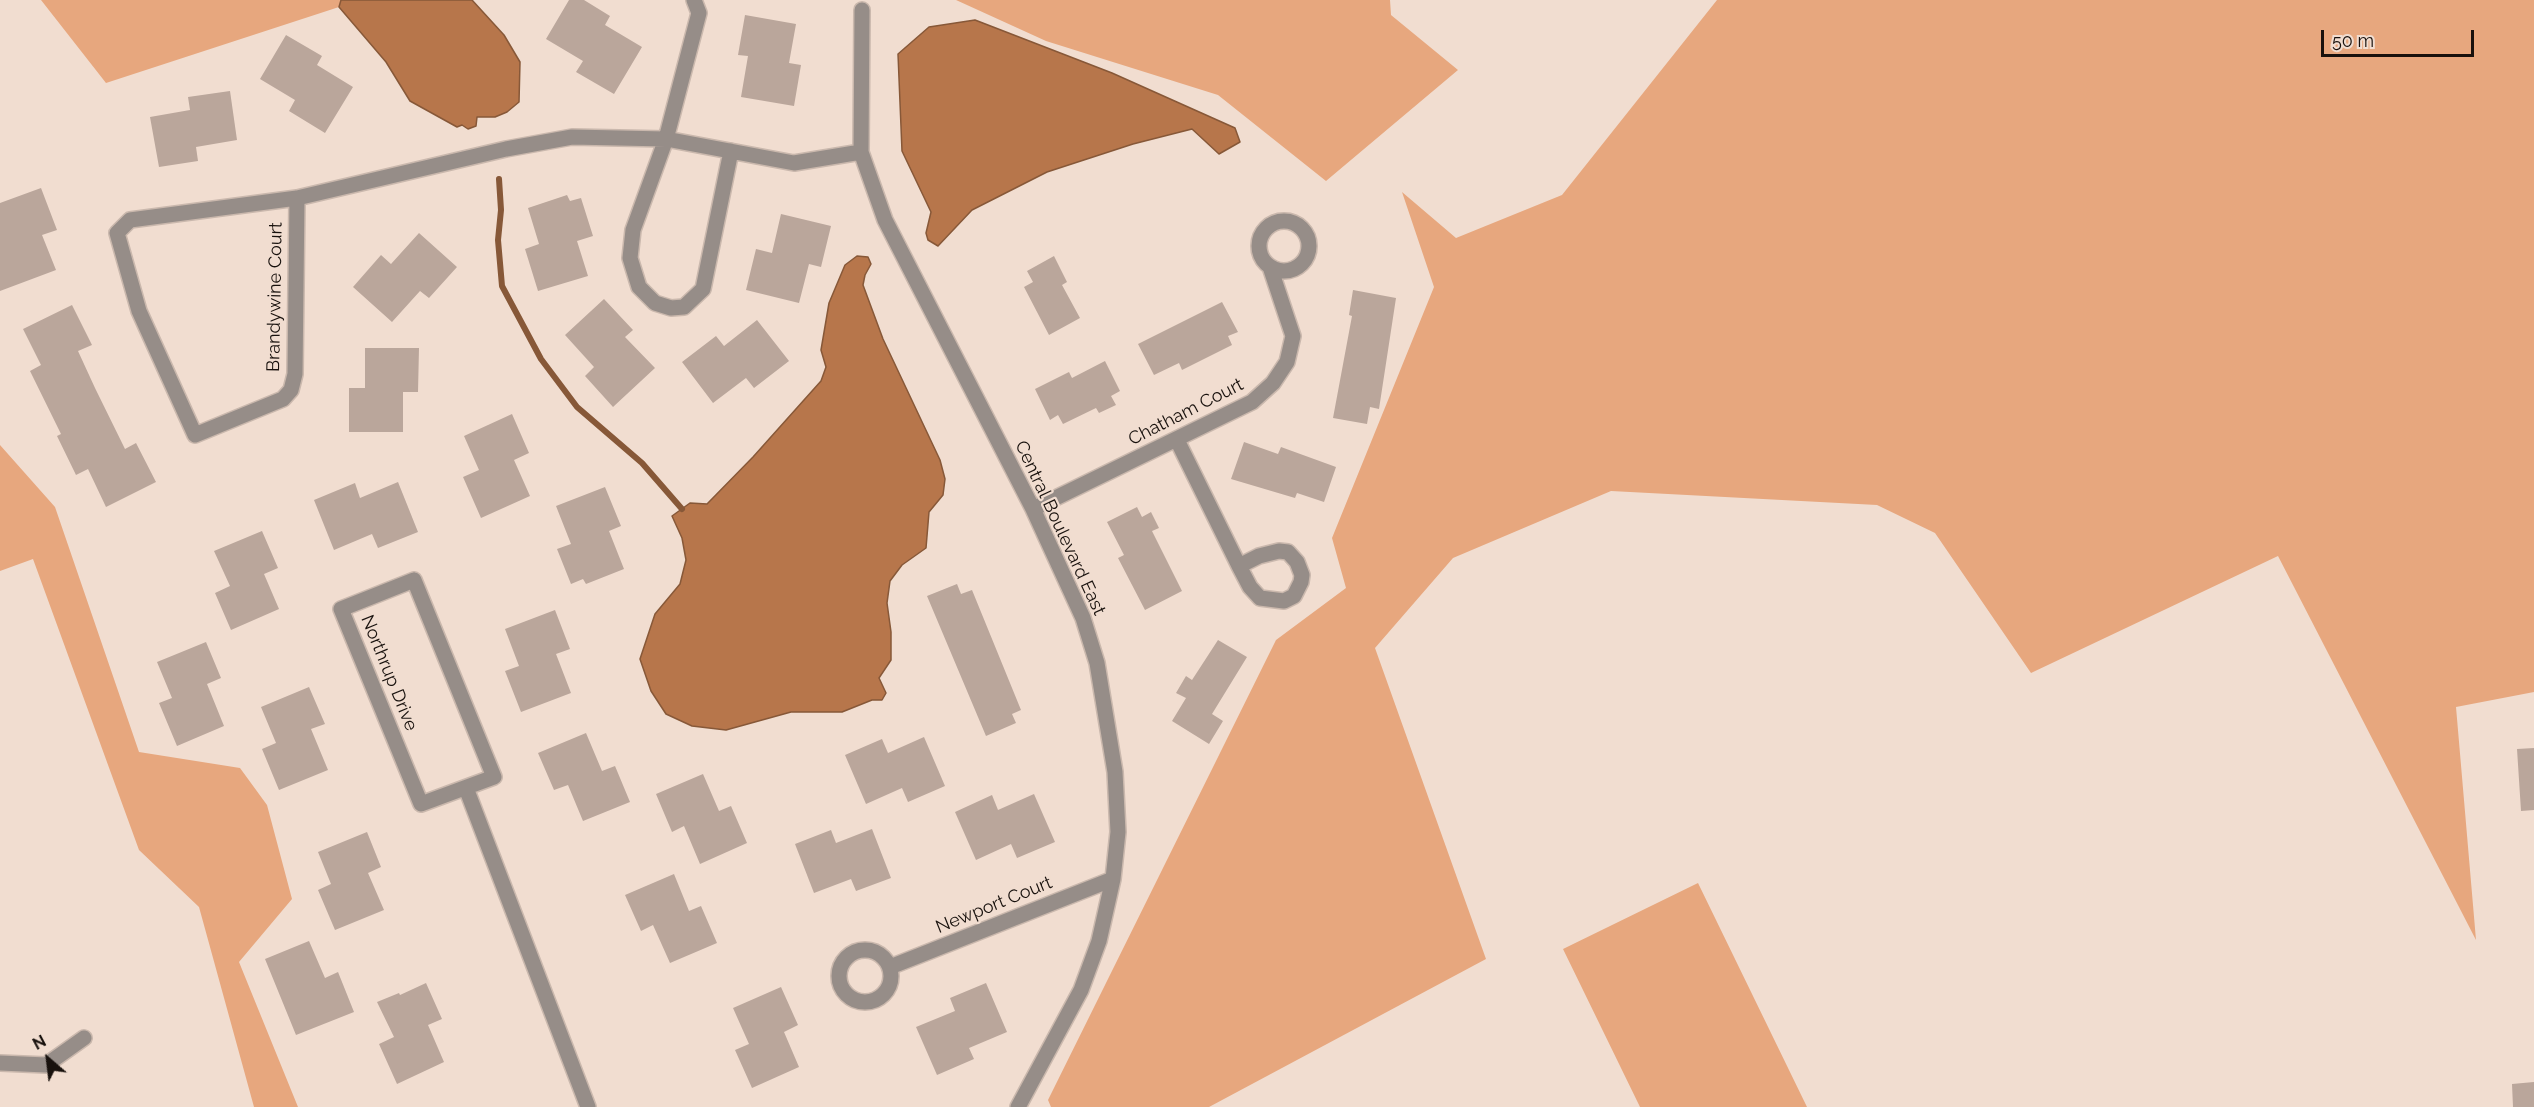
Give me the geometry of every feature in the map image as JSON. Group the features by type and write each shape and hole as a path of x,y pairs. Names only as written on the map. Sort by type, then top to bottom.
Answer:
{"street":[{"path":"694,0 699,13 666,139 633,230 630,258 639,286 655,303 671,308 684,307 703,289 730,151"},
{"name":"Central Boulevard East","path":"862,10 861,152 885,220 1033,509 1083,618 1097,663 1115,772 1118,832 1113,879 1099,941 1081,990 1018,1107"},
{"name":"Brandywine Court","path":"297,198 295,374 291,390 283,399 195,435 139,311 117,233 130,220 297,198 506,149 572,137 666,139 794,163 861,152"},
{"name":"Chatham Court","path":"1033,509 1252,402 1273,383 1287,362 1293,336 1270,267"},
{"path":"1177,440 1239,566"},
{"name":"Northrup Drive","path":"414,580 494,777 466,788 421,804 341,609 414,580"},
{"path":"466,788 588,1107"},
{"name":"Newport Court","path":"890,967 1113,879"},
{"path":"0,1063 46,1065 84,1038"}],"shaded area":[{"path":"41,0 341,0 339,7 106,83"},
{"path":"341,0 472,0 504,35 520,62 519,102 507,112 495,117 477,117 476,126 468,129 462,125 457,127 410,101 386,62 339,7"},
{"path":"956,0 1390,0 1391,15 1458,70 1326,181 1218,95 1046,41"},
{"path":"1717,0 2534,0 2534,692 2456,707 2476,940 2278,556 2031,673 1935,533 1877,505 1611,491 1453,558 1375,648 1486,959 1209,1107 1051,1107 1048,1100 1276,640 1346,588 1332,538 1434,287 1402,192 1456,238 1562,195"},
{"path":"975,20 1112,73 1235,128 1240,142 1219,154 1192,129 1133,144 1047,172 972,210 938,246 928,240 926,233 931,212 902,151 898,54 929,27"},
{"path":"857,256 868,257 871,264 863,285 883,339 940,460 945,479 943,495 929,512 926,548 902,565 890,581 887,603 891,632 891,660 879,678 886,693 882,700 872,700 842,712 791,712 726,730 692,726 666,714 651,691 640,659 655,614 680,584 686,560 682,538 672,516 690,503 707,504 821,381 826,367 821,350 829,303 845,265"},
{"path":"0,445 55,507 139,752 240,768 267,805 292,899 239,962 298,1107 254,1107 199,907 139,850 33,559 0,571"},
{"path":"1698,883 1807,1107 1640,1107 1563,949"}],"building":[{"path":"569,0 584,0 610,16 605,25 642,47 614,94 576,72 583,61 546,39"},
{"path":"745,15 796,24 789,63 801,65 794,106 741,97 748,56 738,55"},
{"path":"286,35 322,56 317,65 353,87 325,133 289,111 295,100 260,79"},
{"path":"230,91 237,140 196,147 198,161 159,167 150,117 190,110 188,97"},
{"path":"41,188 57,230 42,235 56,270 0,291 0,203"},
{"path":"567,195 570,201 581,198 593,236 577,241 588,276 538,291 525,249 539,244 528,208"},
{"path":"781,214 831,226 821,267 809,264 799,303 746,290 756,249 772,253"},
{"path":"419,233 457,267 429,298 420,291 392,322 353,287 381,255 391,264"},
{"path":"1054,256 1067,282 1062,285 1080,318 1049,335 1024,287 1033,282 1027,271"},
{"path":"1353,290 1396,298 1379,409 1370,407 1367,424 1333,418 1352,316 1349,315"},
{"path":"604,299 633,330 625,337 655,368 613,407 585,376 594,367 565,335"},
{"path":"1222,302 1238,332 1228,336 1232,345 1182,370 1179,363 1154,375 1138,344"},
{"path":"72,305 92,345 78,351 95,388 125,449 136,443 156,482 106,507 88,469 76,475 57,436 61,434 30,371 41,365 23,329"},
{"path":"757,320 789,361 754,388 746,378 713,403 682,362 716,336 724,346"},
{"path":"365,348 419,348 418,392 403,392 403,432 349,432 349,388 365,388"},
{"path":"1105,361 1120,391 1111,396 1116,405 1099,413 1096,408 1063,424 1058,415 1050,420 1035,389 1069,372 1072,378"},
{"path":"512,414 529,453 514,460 530,496 481,518 463,477 479,470 464,436"},
{"path":"1244,442 1278,454 1281,447 1336,467 1324,502 1297,493 1295,498 1231,479"},
{"path":"398,482 418,532 378,548 372,534 334,550 314,500 355,483 360,498"},
{"path":"605,487 621,526 609,531 624,569 586,584 583,579 571,584 557,549 571,544 556,506"},
{"path":"1137,507 1142,517 1151,512 1159,528 1152,531 1182,591 1145,610 1118,558 1124,555 1107,522"},
{"path":"262,531 278,568 264,574 279,609 231,630 215,593 230,586 214,551"},
{"path":"957,584 961,594 972,590 1021,710 1012,714 1016,723 986,736 927,596"},
{"path":"555,610 570,649 556,654 571,693 521,712 505,671 519,666 505,629"},
{"path":"1218,640 1247,657 1212,714 1223,721 1209,744 1172,721 1186,698 1176,693 1186,676 1192,680"},
{"path":"206,642 221,678 207,684 224,726 177,746 159,703 172,698 157,662"},
{"path":"309,687 325,724 311,729 328,770 279,790 262,749 276,743 261,707"},
{"path":"586,733 602,771 615,766 630,802 583,821 568,785 554,790 538,753"},
{"path":"924,737 945,786 908,802 902,788 866,804 845,755 882,739 888,753"},
{"path":"2534,748 2534,810 2521,811 2517,749"},
{"path":"703,774 719,811 731,806 747,843 700,864 684,826 672,832 656,794"},
{"path":"1034,794 1055,842 1017,858 1011,844 976,860 955,812 992,795 998,810"},
{"path":"872,829 891,878 856,891 851,879 814,893 795,844 831,830 836,843"},
{"path":"367,832 381,867 368,873 384,910 335,930 318,890 331,884 318,852"},
{"path":"674,874 689,911 701,906 717,943 670,963 653,925 641,931 625,895"},
{"path":"309,941 325,978 338,972 354,1012 296,1035 265,959"},
{"path":"426,983 442,1019 428,1025 444,1062 397,1084 379,1044 394,1037 377,1002"},
{"path":"986,983 1007,1032 969,1048 974,1059 937,1075 916,1027 955,1011 950,998"},
{"path":"781,987 798,1025 784,1032 799,1067 752,1088 735,1050 749,1044 733,1008"},
{"path":"2534,1082 2534,1107 2513,1107 2512,1084"}],"waterway":[{"path":"499,179 501,210 498,240 502,286 541,359 577,407 642,463 682,509"}]}
